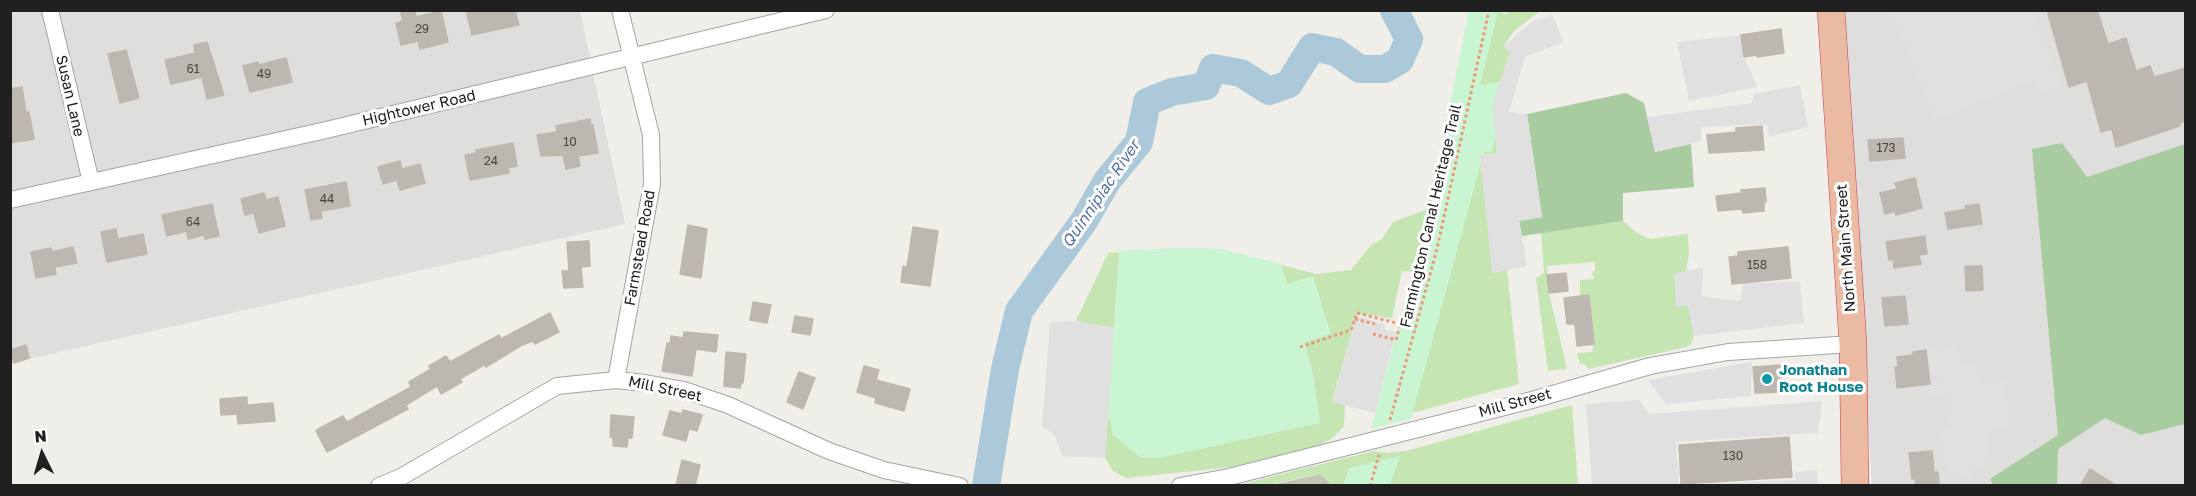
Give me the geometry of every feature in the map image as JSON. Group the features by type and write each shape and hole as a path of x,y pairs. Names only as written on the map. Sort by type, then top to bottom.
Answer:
{"highway":[{"name":"North Main Street","path":"1831,10 1853,344 1855,486"}],"street":[{"name":"Susan Lane","path":"50,10 91,182"},
{"name":"Farmstead Road","path":"616,380 652,184 651,135 620,10"},
{"name":"Hightower Road","path":"10,200 322,131 826,10"},
{"name":"Mill Street","path":"1180,486 1229,477 1532,399 1650,366 1728,352 1853,344"},
{"name":"Mill Street","path":"380,486 402,481 556,386 616,380 684,390 717,401 829,451 881,478 960,486"}],"path":[{"name":"Farmington Canal Heritage Trail","path":"1388,424 1416,328 1452,182 1489,10"},
{"path":"1300,346 1351,330 1357,313 1416,328"},
{"path":"1354,319 1375,324"},
{"path":"1373,334 1396,340 1400,324"},
{"path":"1370,486 1380,451"}],"shaded area":[{"path":"10,11 580,11 625,224 11,363"},
{"path":"1843,11 2185,11 2185,485 1872,485"},
{"path":"1892,11 2030,11 2062,84 2042,94 2035,80 1936,120"},
{"path":"1552,14 1564,42 1525,57 1509,112 1527,114 1542,217 1519,221 1527,266 1492,273 1480,155 1497,153 1492,105 1510,53 1504,46 1530,23"},
{"path":"1741,35 1744,57 1757,87 1689,101 1677,42"},
{"path":"1800,85 1808,127 1769,137 1767,124 1701,127 1701,141 1655,152 1647,117 1752,103 1754,94"},
{"path":"1703,267 1702,296 1740,301 1743,283 1800,282 1804,323 1694,336 1688,305 1676,307 1675,273"},
{"path":"1357,316 1385,324 1386,330 1396,332 1375,413 1332,402"},
{"path":"1076,321 1114,328 1105,458 1062,456 1055,436 1042,426 1050,322"},
{"path":"1957,344 1962,361 1976,364 1979,386 2005,381 2010,428 1986,431 1989,465 1974,468 1970,476 1963,477 1961,472 1946,473 1942,432 1951,425 1948,421 1946,404 1948,399 1944,396 1928,396 1926,384 1938,382 1937,373 1928,373 1926,350 1934,352 1949,350 1949,346"},
{"path":"1752,362 1751,396 1666,404 1648,380"},
{"path":"1640,400 1649,414 1822,401 1818,433 1676,442 1679,485 1592,485 1586,404"},
{"path":"1817,470 1818,485 1687,485 1795,480 1795,472"},
{"path":"1321,474 1332,485 1266,486"}],"green space":[{"path":"1469,11 1498,11 1480,85 1505,81 1492,152 1484,152 1411,419 1371,429 1442,162 1438,161"},
{"path":"1497,11 1507,15 1508,11 1540,11 1515,30 1504,45 1510,53 1492,105 1497,154 1480,155 1493,273 1507,270 1519,384 1412,413 1408,400"},
{"path":"1626,93 1644,103 1655,152 1691,144 1694,187 1623,193 1623,221 1522,236 1519,221 1542,217 1527,114"},
{"path":"1449,107 1427,272 1402,271 1392,318 1357,314 1332,401 1345,405 1344,426 1331,439 1320,445 1232,467 1126,478 1113,471 1105,458 1114,328 1076,321 1108,253 1175,248 1221,249 1316,274 1351,270 1371,245 1382,239 1393,222 1425,210 1433,189"},
{"path":"2062,143 2087,177 2185,144 2185,424 2141,435 2105,418 2058,449 2057,485 1993,485 1990,479 2058,435 2032,149"},
{"path":"1623,221 1637,233 1650,239 1688,234 1689,254 1686,271 1675,274 1676,306 1688,305 1694,336 1691,344 1588,369 1584,364 1580,364 1577,353 1592,352 1594,344 1589,296 1580,296 1580,280 1594,279 1592,272 1595,271 1595,262 1547,266 1549,293 1567,369 1548,371 1536,278 1544,273 1541,233"},
{"path":"1175,248 1221,249 1281,264 1287,284 1313,276 1331,334 1305,342 1314,379 1320,423 1159,458 1141,458 1113,435 1108,414 1119,251"},
{"path":"1572,405 1578,485 1332,486 1320,474 1266,485 1234,486 1374,451 1388,453 1406,451"},
{"path":"1400,456 1390,485 1343,485 1349,468"}],"building":[{"path":"400,10 415,10 416,17 441,11 448,42 420,49 418,41 401,45 396,23 403,21"},
{"path":"466,10 515,10 519,25 472,35"},
{"path":"2047,10 2097,10 2108,44 2126,38 2136,71 2150,66 2154,77 2186,68 2186,121 2179,123 2180,126 2116,147 2112,129 2101,132 2087,81 2069,87"},
{"path":"1781,29 1784,53 1744,57 1741,35"},
{"path":"207,42 224,95 207,99 202,77 171,84 165,60 195,53 194,45"},
{"path":"126,50 139,98 120,103 108,54"},
{"path":"286,58 292,82 250,92 243,66"},
{"path":"22,87 26,113 29,112 34,139 10,143 10,89"},
{"path":"590,119 598,153 578,156 580,166 566,169 563,155 541,156 537,135 557,132 556,126"},
{"path":"1762,126 1764,150 1709,153 1707,135 1736,132 1736,128"},
{"path":"1903,138 1905,158 1870,161 1868,140"},
{"path":"513,143 517,166 508,168 509,173 470,180 465,155 477,153 476,150"},
{"path":"400,161 402,169 420,164 425,183 400,190 397,180 383,184 378,167"},
{"path":"1915,178 1922,208 1896,215 1895,211 1885,214 1880,193 1897,189 1895,183"},
{"path":"346,182 350,206 321,211 322,218 311,220 305,190"},
{"path":"1765,188 1764,211 1743,213 1742,209 1718,211 1716,196 1741,193 1741,190"},
{"path":"264,193 266,200 278,197 285,226 259,233 254,213 245,215 241,199"},
{"path":"212,204 219,236 205,239 204,235 188,239 187,231 167,236 162,215"},
{"path":"1979,204 1982,224 1948,229 1945,213"},
{"path":"688,225 707,229 701,278 680,274"},
{"path":"913,227 938,231 930,286 901,282 903,266 907,267"},
{"path":"116,229 118,239 143,234 147,254 107,262 101,232"},
{"path":"1925,236 1927,254 1919,255 1921,264 1894,268 1893,260 1889,260 1886,242"},
{"path":"589,241 590,266 581,267 583,287 564,288 562,271 569,271 567,242"},
{"path":"73,247 77,263 55,267 56,274 36,278 31,252 51,248 52,252"},
{"path":"1788,247 1791,278 1732,284 1729,257 1738,256 1738,252"},
{"path":"1965,266 1982,266 1983,290 1966,291"},
{"path":"1566,273 1568,291 1549,293 1547,275"},
{"path":"1589,295 1594,344 1577,346 1575,324 1567,324 1564,298"},
{"path":"1905,296 1908,324 1885,326 1882,298"},
{"path":"753,302 771,305 767,323 750,320"},
{"path":"550,313 559,332 535,344 533,341 522,345 486,367 484,365 460,379 462,382 441,394 437,386 406,405 408,409 327,452 316,431 318,429 343,416 347,422 411,387 409,382 431,369 429,366 446,356 450,362 499,335 501,339"},
{"path":"795,316 813,319 810,335 792,332"},
{"path":"684,332 718,335 716,352 696,349 692,376 662,371 667,343 670,344 671,336 683,338"},
{"path":"26,345 29,358 14,363 10,350"},
{"path":"1926,350 1930,384 1897,388 1895,367 1898,367 1897,357 1913,355 1913,352"},
{"path":"726,352 746,354 743,383 740,388 724,386"},
{"name":"Jonathan Root House","path":"1780,365 1781,392 1755,393 1753,367"},
{"path":"864,366 879,370 876,380 910,389 904,411 875,403 876,398 857,392"},
{"path":"799,372 815,378 803,409 787,402"},
{"path":"247,397 247,405 273,403 275,421 238,424 237,414 221,415 220,399"},
{"path":"683,410 702,415 697,431 689,429 686,441 663,435 670,411 682,414"},
{"path":"611,415 634,417 632,438 628,438 627,447 613,446 613,437 610,437"},
{"path":"1789,437 1792,477 1681,484 1679,445"},
{"path":"1932,451 1934,472 1938,472 1939,484 1916,486 1915,479 1912,479 1909,453"},
{"path":"682,460 700,465 695,486 676,486"},
{"path":"2090,469 2117,486 2080,486"}],"waterway":[{"name":"Quinnipiac River","path":"986,486 1005,369 1019,311 1084,221 1107,181 1139,142 1147,102 1172,92 1206,86 1213,68 1241,73 1269,91 1289,84 1312,47 1336,52 1360,69 1385,69 1400,60 1409,39 1394,10"}],"place":[{"name":"Jonathan Root House","path":"1767,379"}]}
